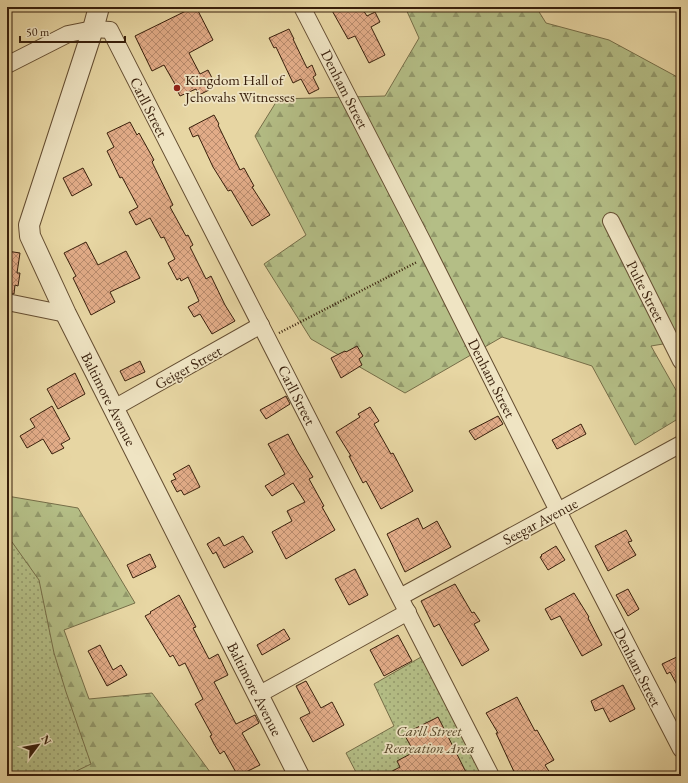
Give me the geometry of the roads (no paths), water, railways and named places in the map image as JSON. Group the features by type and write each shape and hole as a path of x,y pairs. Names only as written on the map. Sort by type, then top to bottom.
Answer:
{"street":[{"name":"Baltimore Avenue","path":"99,7 29,225 30,236 66,314 297,775"},
{"name":"Denham Street","path":"302,7 430,255 558,511 681,749"},
{"path":"7,65 68,34 93,29"},
{"name":"Carll Street","path":"93,29 110,30 491,776"},
{"name":"Pulte Street","path":"611,221 681,361"},
{"path":"7,302 66,314"},
{"name":"Geiger Street","path":"114,408 265,332"},
{"name":"Seegar Avenue","path":"400,597 681,444"},
{"path":"258,695 408,612"}],"place":[{"name":"Kingdom Hall of Jehovahs Witnesses","path":"177,88"}],"park label":[{"name":"Carll Street Recreation Area","path":"429,738"}]}
